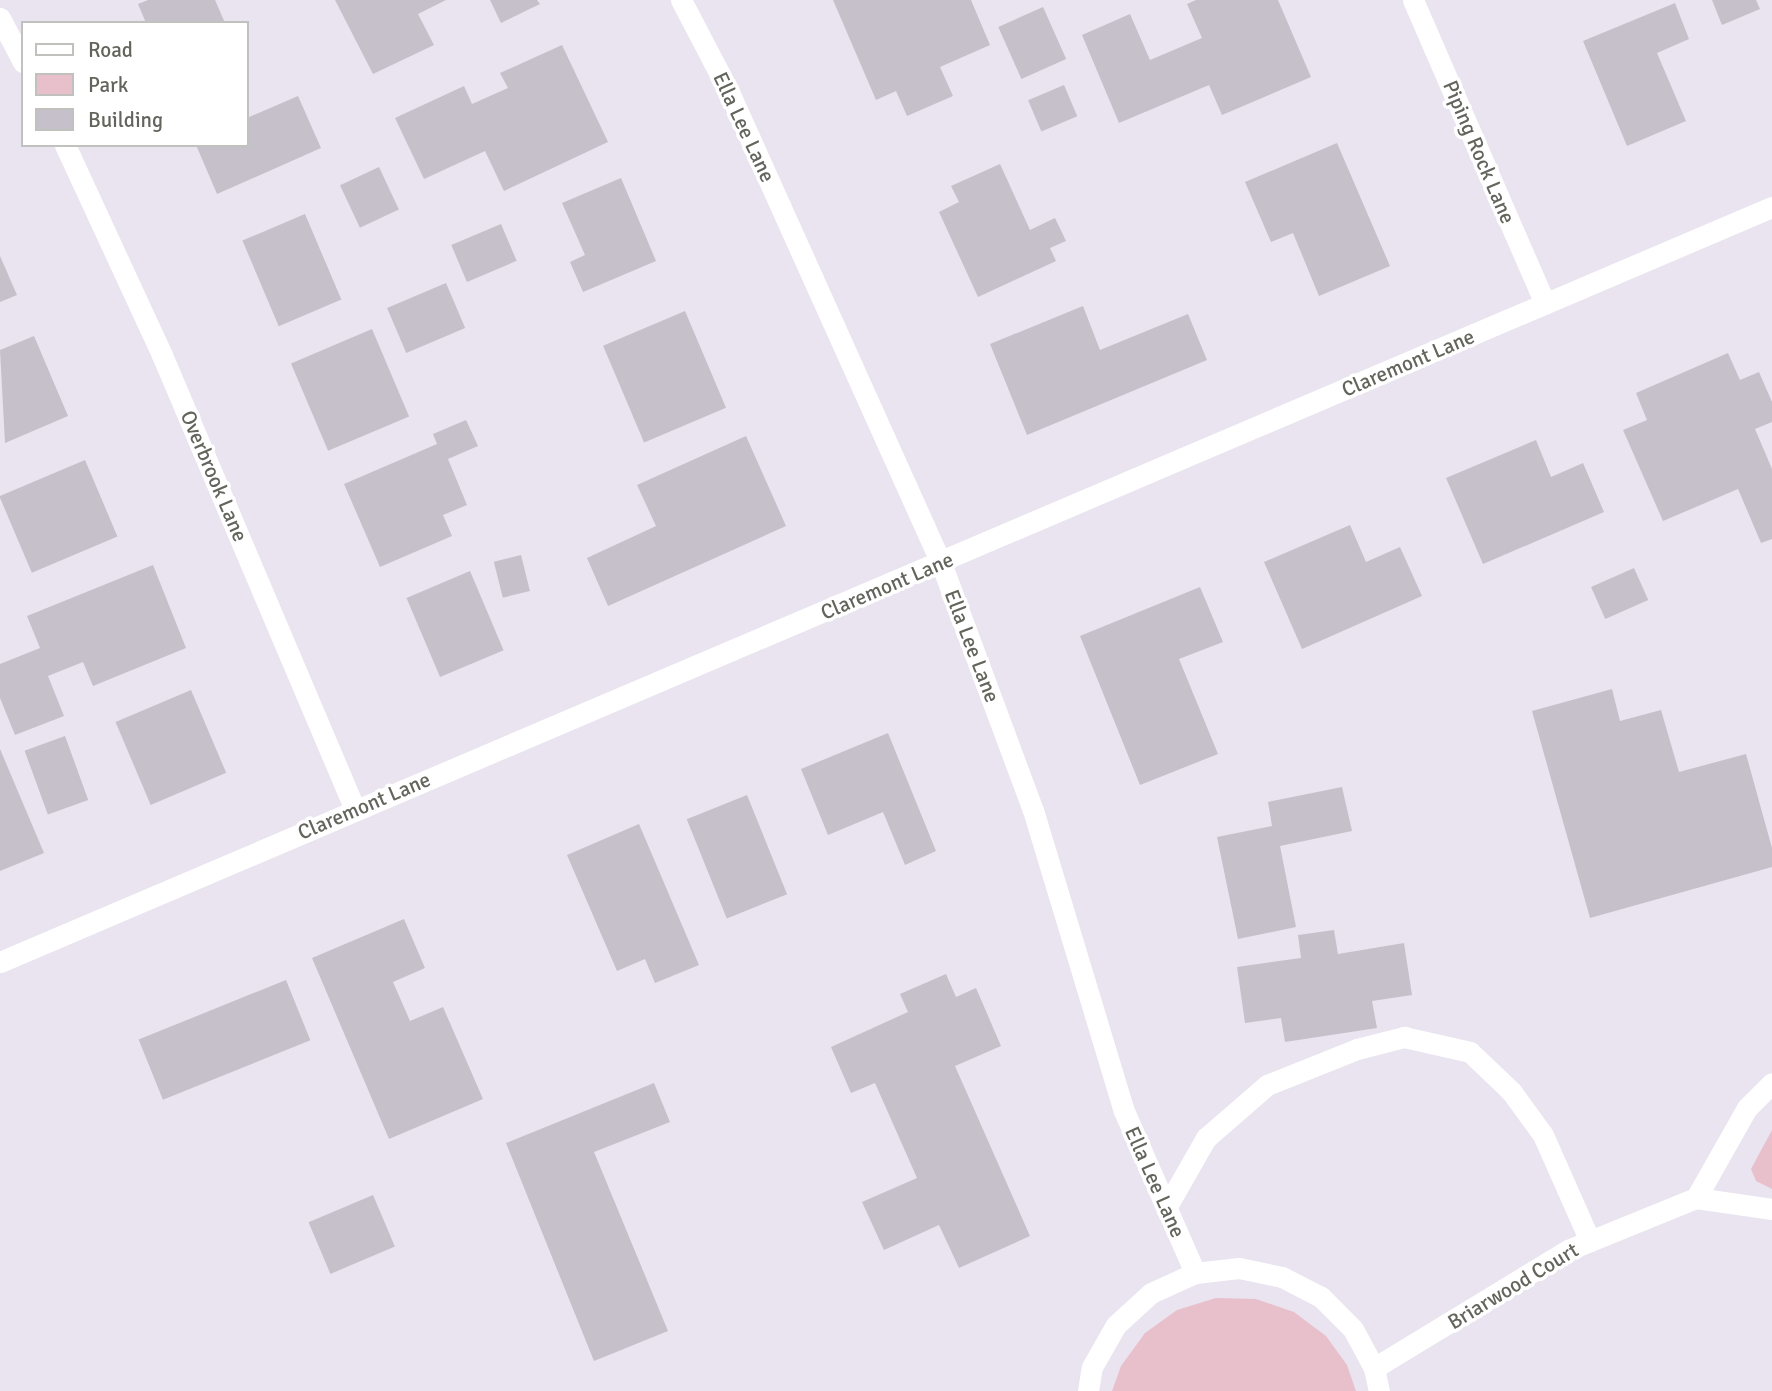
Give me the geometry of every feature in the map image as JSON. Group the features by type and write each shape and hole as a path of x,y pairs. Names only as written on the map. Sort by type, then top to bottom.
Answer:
{"street":[{"name":"Ella Lee Lane","path":"681,0 729,92 941,563 1033,810 1124,1111 1195,1273"},
{"name":"Piping Rock Lane","path":"1413,0 1545,304"},
{"path":"0,18 21,58"},
{"name":"Overbrook Lane","path":"66,147 162,355 355,810"},
{"name":"Claremont Lane","path":"0,962 1772,207"},
{"path":"1166,1208 1206,1138 1267,1085 1357,1049 1404,1037 1470,1052 1511,1091 1543,1135 1590,1241"},
{"path":"1772,1083 1747,1108 1696,1198 1772,1209"},
{"name":"Briarwood Court","path":"1374,1367 1590,1241 1696,1198"},
{"path":"1088,1391 1092,1367 1116,1325 1151,1293 1195,1273 1239,1268 1282,1277 1321,1297 1353,1329 1374,1367 1379,1391"}],"green space":[{"path":"1772,1130 1772,1189 1756,1181 1751,1169"},
{"path":"1216,1298 1256,1299 1294,1312 1326,1336 1347,1365 1356,1391 1112,1391 1121,1366 1145,1333 1177,1310"}],"building":[{"path":"148,0 215,0 224,21 145,21 138,4"},
{"path":"335,0 446,0 418,14 434,45 373,74"},
{"path":"490,0 537,0 540,4 501,23"},
{"path":"833,0 971,0 990,45 940,67 953,96 907,116 896,91 876,100"},
{"path":"1196,0 1278,0 1311,77 1222,115 1209,85 1119,123 1082,35 1130,14 1150,60 1202,38 1187,4"},
{"path":"1712,0 1756,0 1760,9 1722,25"},
{"path":"1675,3 1689,39 1657,53 1686,121 1627,146 1583,41"},
{"path":"1043,7 1066,59 1021,79 998,27"},
{"path":"562,45 608,142 504,191 485,151 424,179 395,118 464,86 472,104 508,88 500,73"},
{"path":"1064,85 1077,116 1041,132 1028,100"},
{"path":"298,96 321,148 217,194 197,147 248,147 248,118"},
{"path":"1337,143 1390,266 1319,296 1293,233 1271,242 1245,182"},
{"path":"1000,164 1030,230 1055,218 1066,241 1050,248 1056,261 978,297 939,212 959,202 951,186"},
{"path":"379,167 399,210 360,228 340,185"},
{"path":"621,178 656,261 583,292 570,262 585,255 562,203"},
{"path":"305,214 341,300 279,326 242,241"},
{"path":"501,224 517,261 467,282 451,245"},
{"path":"0,256 17,295 0,302"},
{"path":"446,283 465,328 406,353 387,308"},
{"path":"1083,306 1100,350 1188,314 1207,360 1027,435 990,344"},
{"path":"685,311 726,408 644,442 603,346"},
{"path":"372,329 409,416 328,451 291,363"},
{"path":"34,336 68,416 5,443 0,350"},
{"path":"1728,353 1740,380 1759,372 1772,402 1772,422 1755,429 1772,469 1772,539 1761,543 1738,489 1663,521 1623,430 1647,420 1636,393"},
{"path":"466,420 478,446 448,459 467,505 443,515 452,536 380,567 344,484 437,444 433,434"},
{"path":"746,436 786,526 608,606 587,558 656,526 637,485"},
{"path":"1536,440 1551,477 1583,463 1604,512 1483,564 1446,478"},
{"path":"85,460 117,536 32,573 0,496"},
{"path":"1350,525 1366,562 1400,547 1422,596 1302,649 1264,562"},
{"path":"521,555 530,591 503,598 494,562"},
{"path":"153,565 186,648 93,686 83,662 48,676 64,716 15,735 0,698 0,664 40,648 27,616"},
{"path":"1634,568 1648,600 1605,619 1591,587"},
{"path":"470,571 504,650 440,677 406,598"},
{"path":"1200,587 1223,642 1179,659 1218,754 1140,785 1080,636"},
{"path":"1612,689 1620,721 1661,710 1679,772 1746,754 1772,848 1772,867 1590,918 1532,711"},
{"path":"191,690 226,773 151,805 116,722"},
{"path":"888,733 936,851 905,865 883,812 828,835 801,769"},
{"path":"65,736 88,800 48,815 25,751"},
{"path":"0,749 44,853 0,871"},
{"path":"1342,787 1352,831 1280,846 1296,927 1238,939 1217,837 1272,826 1268,802"},
{"path":"747,795 787,894 727,919 687,819"},
{"path":"639,824 699,965 655,983 645,959 617,971 567,855"},
{"path":"404,919 425,968 393,982 410,1021 443,1007 483,1099 389,1139 312,958"},
{"path":"1334,930 1338,954 1404,943 1412,995 1372,1001 1377,1028 1285,1042 1281,1018 1245,1023 1237,967 1301,958 1298,935"},
{"path":"946,974 956,997 976,988 1001,1046 955,1066 1030,1236 959,1268 939,1225 884,1250 862,1202 917,1178 875,1083 851,1093 831,1047 908,1012 900,994"},
{"path":"286,980 310,1040 163,1100 139,1040"},
{"path":"654,1083 670,1122 594,1152 668,1331 594,1361 506,1143"},
{"path":"373,1195 395,1247 330,1274 309,1222"}]}
